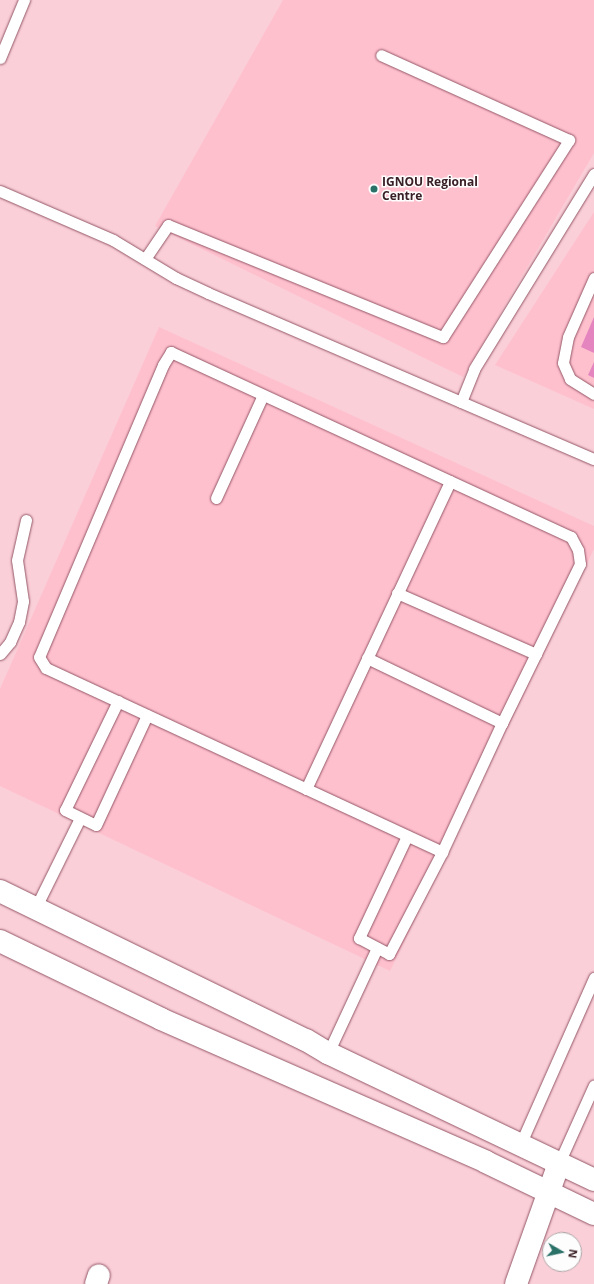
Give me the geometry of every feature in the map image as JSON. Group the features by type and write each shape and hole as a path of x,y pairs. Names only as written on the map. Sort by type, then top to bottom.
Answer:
{"main road":[{"path":"0,891 36,907 306,1040 328,1053 594,1180"},
{"path":"0,941 161,1019 486,1162 594,1214"},
{"path":"516,1284 559,1163"}],"lane":[{"path":"0,58 24,0"},
{"path":"145,259 168,225 443,337 569,140 381,54"},
{"path":"461,402 474,369 594,174"},
{"path":"0,192 113,240 176,278 208,293 594,459"},
{"path":"594,278 568,337 563,363 570,379 594,394"},
{"path":"407,836 359,938 389,954 442,852 502,723 580,564 578,550 571,538 171,352 163,365 39,658 46,668 442,852"},
{"path":"216,498 263,395"},
{"path":"306,789 450,481"},
{"path":"0,654 10,642 20,622 23,601 17,560 26,520"},
{"path":"398,593 536,654"},
{"path":"367,658 502,723"},
{"path":"118,702 64,810 96,826 146,715"},
{"path":"36,907 80,818"},
{"path":"328,1053 377,948"},
{"path":"520,1145 594,978"},
{"path":"559,1163 594,1084"}],"shaded area":[{"name":"IGNOU Regional Centre","path":"283,0 594,0 594,153 463,377 155,226"},
{"path":"594,212 594,409 495,365"},
{"path":"159,327 594,526 594,549 390,971 0,786 0,689"}],"building":[{"path":"594,317 594,353 581,347"},
{"path":"594,362 594,378 588,375"}],"place":[{"name":"IGNOU Regional Centre","path":"374,189"}]}
